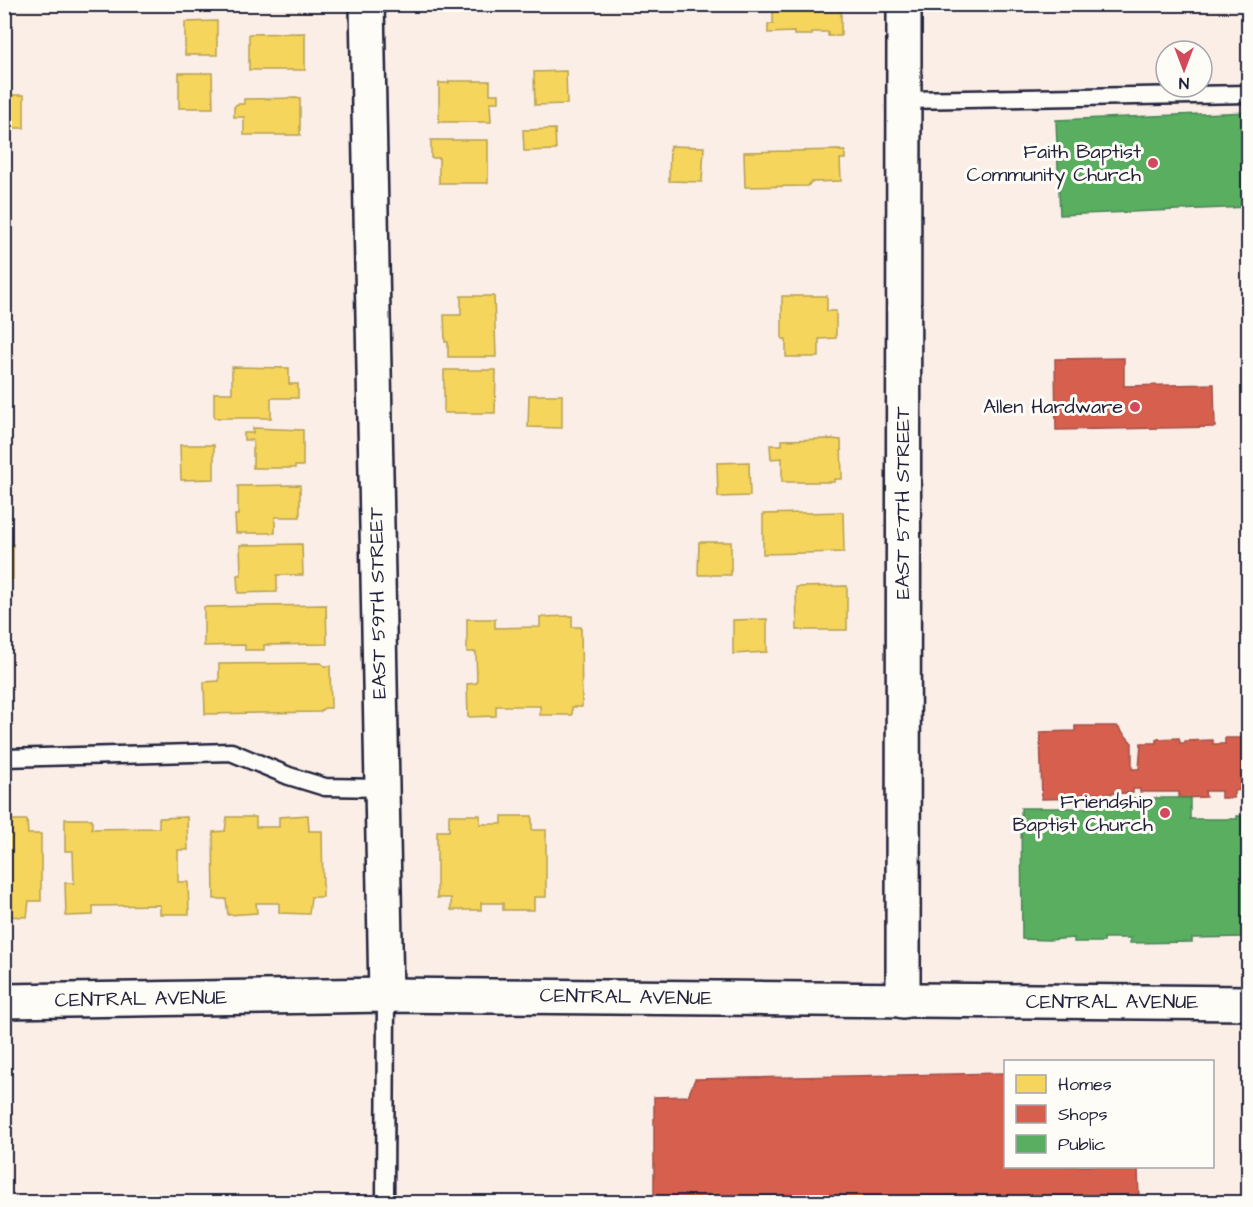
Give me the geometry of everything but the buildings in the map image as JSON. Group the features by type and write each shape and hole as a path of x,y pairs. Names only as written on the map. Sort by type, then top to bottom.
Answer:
{"street":[{"name":"EAST 59TH STREET","path":"367,4 386,995"},
{"name":"EAST 57TH STREET","path":"903,1001 904,4"},
{"name":"CENTRAL AVENUE","path":"4,1001 386,995 1248,1003"}],"lane":[{"path":"904,100 1248,94"},
{"path":"4,758 231,752 289,776 325,787 382,788"},
{"name":"EAST 59TH STREET","path":"385,1203 386,995"}],"place":[{"name":"Faith Baptist Community Church","path":"1153,163"},
{"name":"Allen Hardware","path":"1135,407"},
{"name":"Friendship Baptist Church","path":"1165,813"}]}
